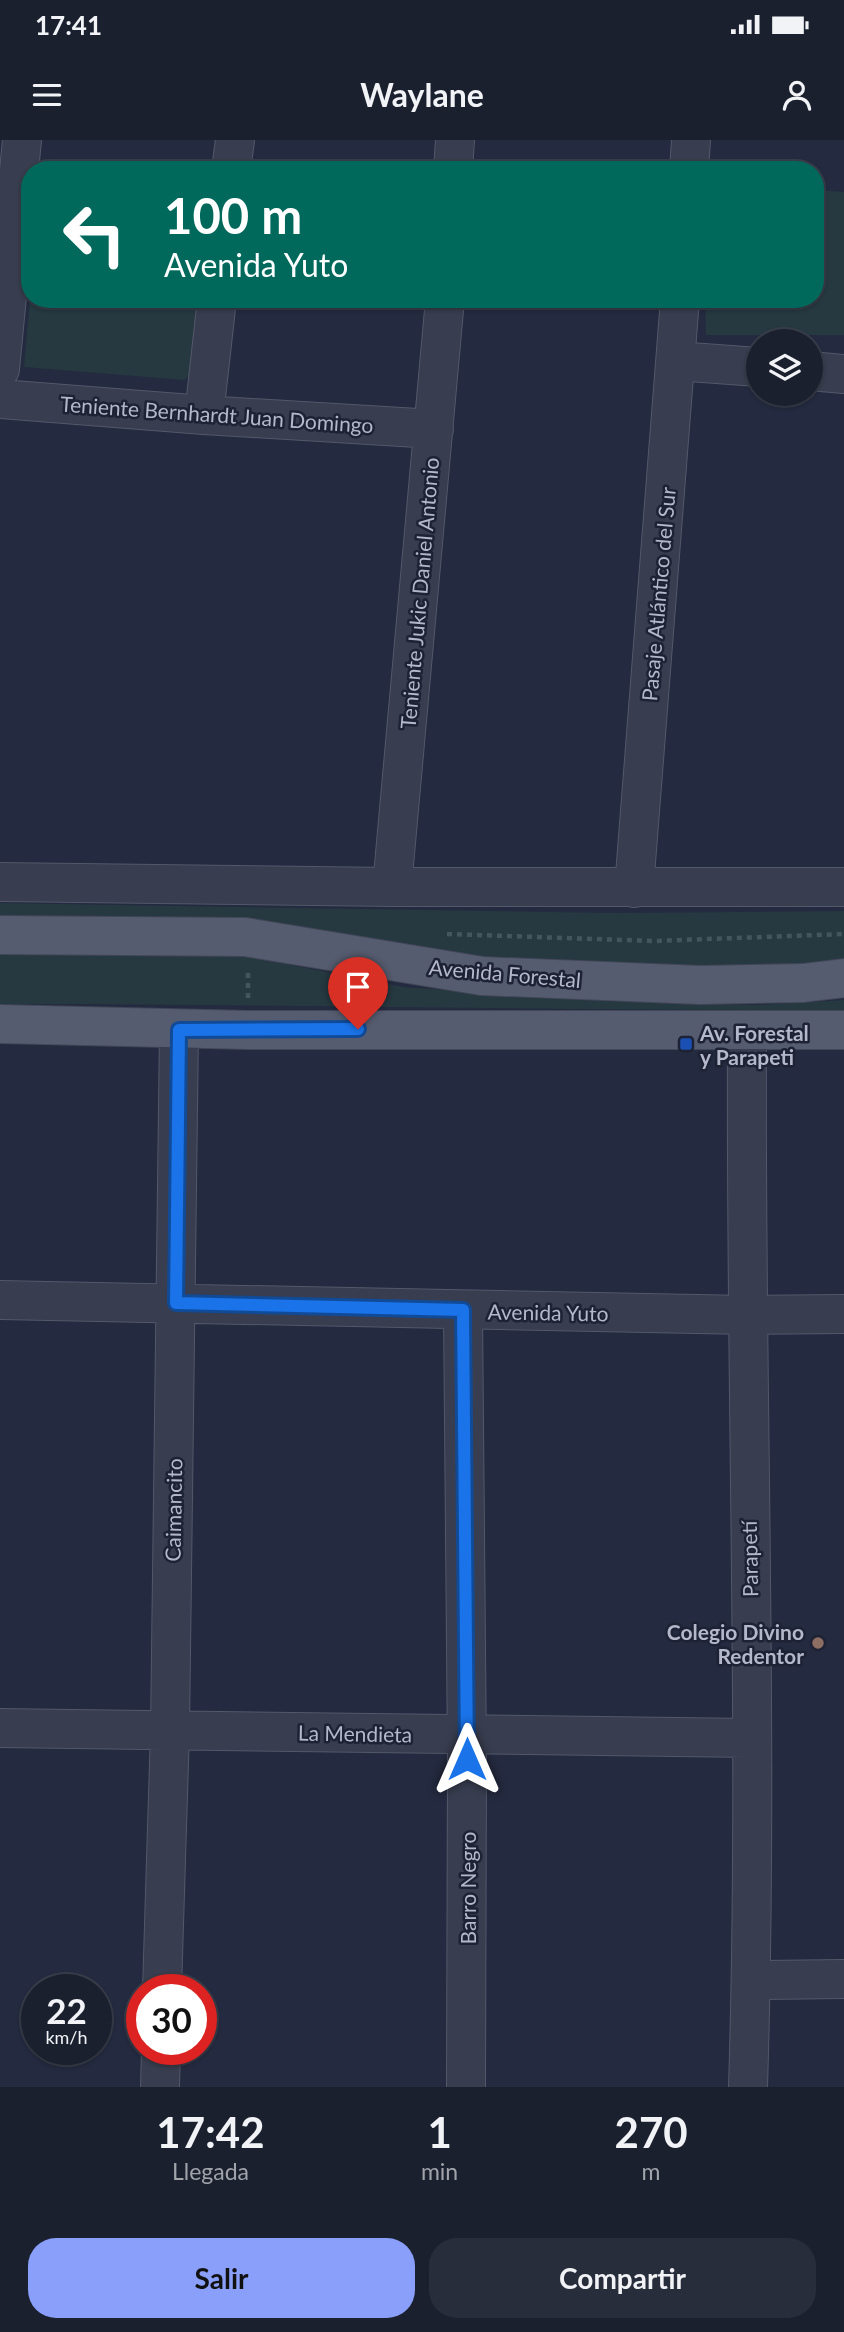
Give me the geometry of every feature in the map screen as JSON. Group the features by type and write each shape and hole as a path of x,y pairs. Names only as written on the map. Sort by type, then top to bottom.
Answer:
{"main road":[{"name":"Avenida Forestal","path":"0,935 245,937 482,976 700,985 803,983 844,978"},
{"path":"0,1024 179,1030 844,1030"}],"street":[{"path":"0,369 22,140"},
{"path":"232,161 234,140"},
{"path":"454,161 455,140"},
{"path":"690,161 691,140"},
{"path":"204,415 216,308"},
{"name":"Teniente Jukic Daniel Antonio","path":"392,887 444,308"},
{"name":"Pasaje Atlántico del Sur","path":"634,888 679,308"},
{"path":"676,361 746,366"},
{"path":"823,372 844,374"},
{"name":"Teniente Bernhardt Juan Domingo","path":"0,399 434,429"},
{"path":"0,882 392,887 844,887"},
{"name":"Caimancito","path":"162,1974 170,1730 179,1030"},
{"name":"Parapetí","path":"747,1031 751,1738 748,2087"},
{"name":"Avenida Yuto","path":"0,1300 747,1315 844,1314"},
{"name":"Barro Negro","path":"463,1310 467,1734 466,2087"},
{"name":"La Mendieta","path":"0,1728 751,1738"},
{"path":"751,1980 844,1979"},
{"path":"160,2065 160,2087"}],"path":[{"path":"440,933 654,941 844,934"}],"shaded area":[{"path":"824,191 844,192 844,335 823,335 823,329 746,329 746,335 706,335 705,308 824,308"},
{"path":"29,308 204,308 198,369 184,380 24,367"},
{"path":"0,903 612,913 844,911 844,968 575,966 0,916"},
{"path":"0,951 235,954 404,987 606,1001 756,1005 844,1000 844,1010 0,1004"}],"place":[{"name":"Av. Forestal y Parapeti","path":"686,1044"},
{"name":"Colegio Divino Redentor","path":"818,1643"}],"route":[{"path":"358,1029 179,1030 176,1303 463,1310 467,1759"}]}
